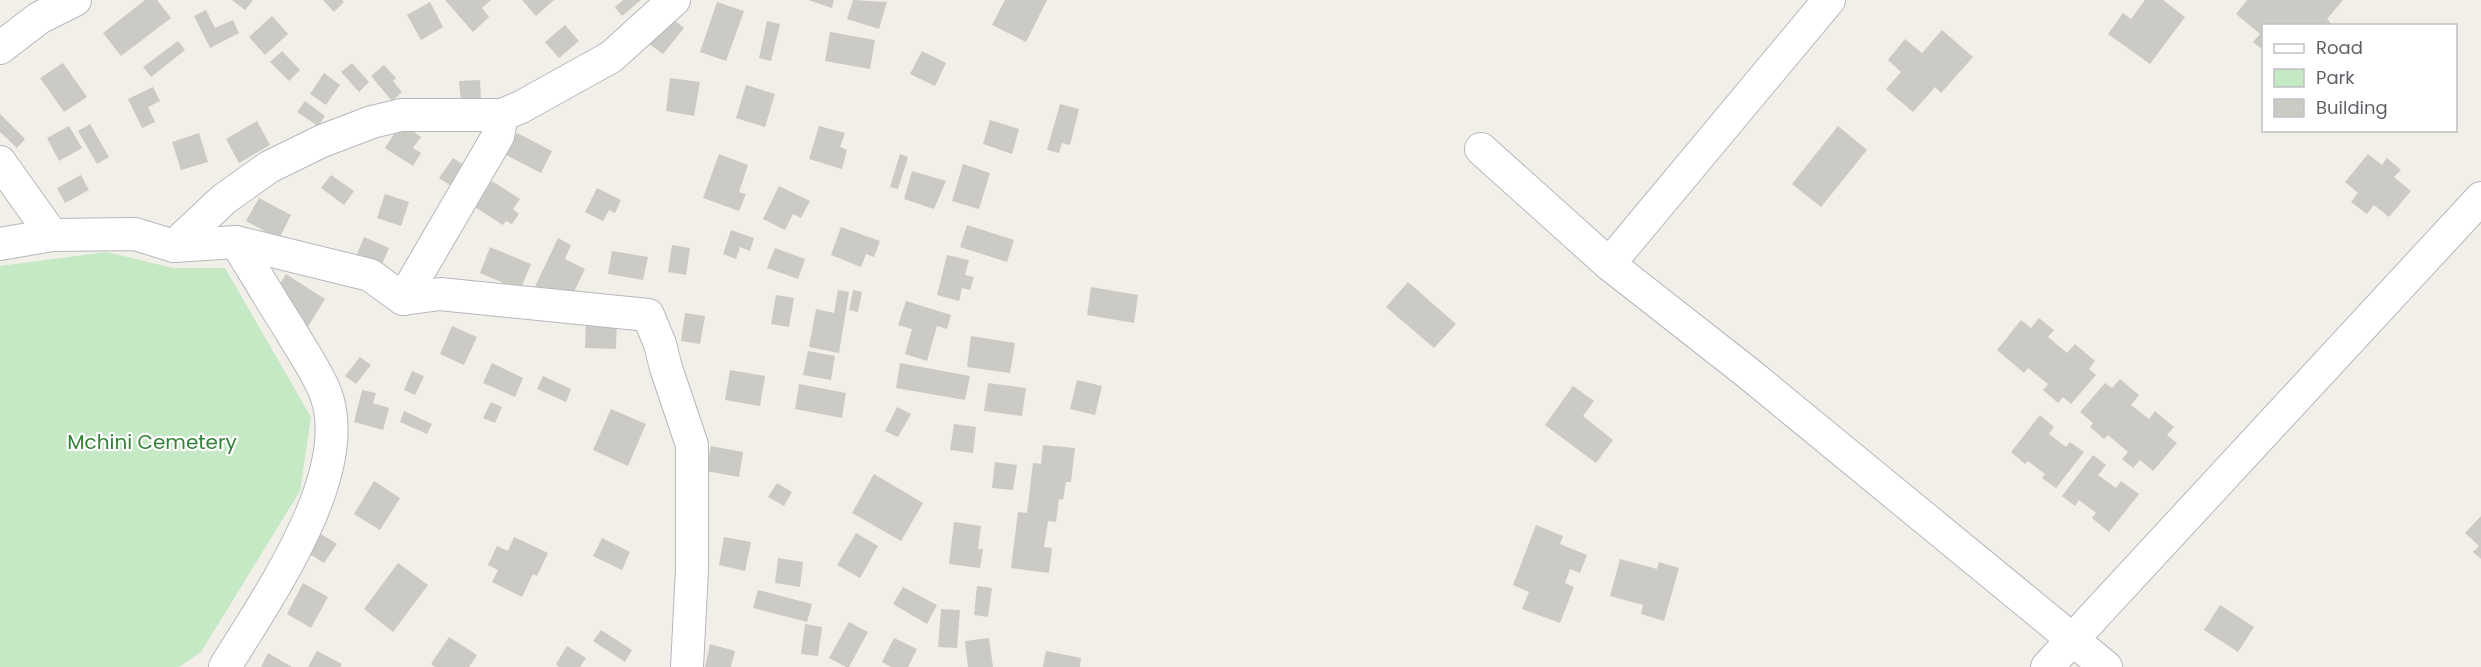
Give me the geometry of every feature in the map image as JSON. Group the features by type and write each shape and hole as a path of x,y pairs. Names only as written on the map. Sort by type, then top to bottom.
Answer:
{"street":[{"path":"0,48 39,18 75,0"},
{"path":"174,246 224,199 269,167 321,141 372,122 401,115 502,115 521,107 611,57 674,0"},
{"path":"1609,264 1829,0"},
{"path":"403,299 498,136 502,115"},
{"path":"1481,149 1609,264 1748,373 2106,667"},
{"path":"0,162 52,235"},
{"path":"2047,667 2481,198"},
{"path":"0,244 52,235 135,234 174,246 236,242 370,275 403,299 440,294 648,315 660,344 692,445 692,570 687,667"},
{"path":"225,667 288,563 312,510 330,457 333,429 325,393 305,354 236,242"}],"green space":[{"name":"Mchini Cemetery","path":"107,252 173,268 225,268 311,417 300,491 201,652 179,667 0,667 0,266"}],"building":[{"path":"145,0 157,0 171,18 121,56 103,33"},
{"path":"232,0 253,0 245,10"},
{"path":"323,0 342,0 344,2 334,12"},
{"path":"445,0 491,0 482,8 489,17 473,32"},
{"path":"522,0 554,0 536,16"},
{"path":"623,0 641,0 622,16 615,7"},
{"path":"808,0 834,0 832,8"},
{"path":"853,0 887,2 879,29 847,19"},
{"path":"1005,0 1047,0 1026,42 992,25"},
{"path":"2145,0 2163,0 2185,17 2150,64 2108,34 2123,13 2131,19"},
{"path":"2247,0 2343,0 2327,19 2330,24 2262,24 2262,49 2253,42 2260,34 2236,14"},
{"path":"430,2 443,27 421,40 407,15"},
{"path":"717,2 744,11 726,61 700,52"},
{"path":"206,10 215,28 233,20 239,33 210,48 194,16"},
{"path":"272,16 288,34 265,55 249,37"},
{"path":"669,16 684,28 663,54 641,38"},
{"path":"767,21 780,24 771,61 759,58"},
{"path":"565,25 579,41 559,58 545,42"},
{"path":"1942,30 1973,57 1941,93 1935,87 1913,112 1886,89 1901,72 1888,60 1905,39 1922,53"},
{"path":"830,32 875,40 870,69 825,61"},
{"path":"178,41 185,50 151,77 143,67"},
{"path":"282,51 300,70 289,81 270,62"},
{"path":"922,51 946,63 935,86 910,74"},
{"path":"63,63 87,97 64,112 40,78"},
{"path":"352,63 369,82 359,92 341,72"},
{"path":"384,65 396,78 393,81 402,92 392,101 371,76"},
{"path":"324,73 340,85 326,105 310,94"},
{"path":"670,78 700,82 694,116 666,111"},
{"path":"480,80 481,101 461,102 459,81"},
{"path":"746,85 775,94 765,127 736,118"},
{"path":"153,87 160,101 148,107 155,122 142,128 128,99"},
{"path":"305,101 325,116 318,126 297,112"},
{"path":"1060,104 1079,109 1070,145 1062,143 1059,153 1047,150"},
{"path":"0,114 25,139 17,148 0,132"},
{"path":"990,120 1019,129 1012,154 983,144"},
{"path":"257,121 270,145 239,163 226,139"},
{"path":"401,123 421,137 413,148 421,153 413,166 385,148"},
{"path":"90,124 109,157 97,164 78,131"},
{"path":"69,126 82,148 59,161 47,138"},
{"path":"819,126 845,133 840,147 847,150 842,169 809,159"},
{"path":"1838,126 1867,150 1821,207 1792,184"},
{"path":"199,133 208,162 181,170 172,142"},
{"path":"517,133 552,151 541,173 506,155"},
{"path":"719,154 748,165 739,192 746,194 739,211 703,198"},
{"path":"900,154 908,157 898,189 890,187"},
{"path":"2368,154 2382,165 2387,158 2401,170 2394,177 2411,191 2389,217 2374,205 2367,214 2351,202 2358,193 2345,182"},
{"path":"453,158 470,169 456,189 439,178"},
{"path":"963,164 990,173 979,209 952,201"},
{"path":"912,171 946,181 934,209 904,199"},
{"path":"81,175 89,190 65,203 57,188"},
{"path":"331,175 354,191 344,205 321,188"},
{"path":"492,181 520,199 513,209 519,214 512,224 506,221 503,225 475,207"},
{"path":"779,186 810,201 801,218 793,214 785,230 763,219"},
{"path":"597,188 621,200 615,213 609,210 603,221 585,212"},
{"path":"385,194 409,202 401,226 377,218"},
{"path":"259,198 291,215 279,239 246,221"},
{"path":"967,225 1014,240 1007,262 960,247"},
{"path":"841,227 880,241 874,257 866,254 861,267 831,255"},
{"path":"731,230 754,238 750,251 740,247 736,259 723,254"},
{"path":"364,237 389,248 382,264 357,254"},
{"path":"558,238 571,245 565,259 585,269 570,300 533,291"},
{"path":"672,245 690,248 686,275 668,272"},
{"path":"490,247 531,264 520,290 480,273"},
{"path":"775,248 805,259 798,279 767,268"},
{"path":"612,251 648,257 643,280 608,274"},
{"path":"947,255 969,260 965,275 974,277 970,290 962,288 959,301 937,295"},
{"path":"286,274 325,299 301,338 269,302"},
{"path":"1408,282 1456,324 1434,348 1386,307"},
{"path":"1091,287 1138,295 1134,323 1087,315"},
{"path":"838,290 849,292 839,353 809,347 816,309 834,313"},
{"path":"853,290 862,292 858,312 849,310"},
{"path":"776,295 794,298 789,327 771,324"},
{"path":"906,301 951,315 947,329 937,326 927,361 905,354 912,329 898,325"},
{"path":"685,313 705,316 700,344 681,341"},
{"path":"586,317 617,317 616,349 585,348"},
{"path":"2039,318 2054,330 2048,337 2067,353 2075,344 2095,361 2089,369 2096,375 2071,404 2063,397 2058,403 2043,390 2048,384 2028,368 2024,373 1997,350 2021,320 2031,328"},
{"path":"452,326 477,337 464,365 440,354"},
{"path":"971,336 1015,343 1010,373 967,367"},
{"path":"808,351 835,356 831,380 803,375"},
{"path":"360,357 371,365 356,384 345,376"},
{"path":"492,363 523,378 515,397 483,383"},
{"path":"900,363 970,376 965,400 896,388"},
{"path":"730,370 765,376 760,406 725,400"},
{"path":"412,371 424,376 415,395 404,390"},
{"path":"543,376 571,389 566,402 537,389"},
{"path":"2120,379 2139,395 2131,405 2149,419 2155,411 2174,427 2167,435 2177,443 2153,471 2140,460 2133,468 2122,459 2128,452 2108,435 2104,439 2090,427 2093,423 2080,412 2105,383 2112,388"},
{"path":"1077,380 1102,386 1095,415 1070,409"},
{"path":"988,383 1026,388 1022,416 984,411"},
{"path":"799,384 846,393 842,418 795,409"},
{"path":"1573,386 1594,401 1583,416 1613,440 1596,463 1545,425"},
{"path":"362,390 376,393 373,403 389,408 383,430 354,422"},
{"path":"491,402 502,407 495,423 483,418"},
{"path":"897,407 911,414 898,437 885,431"},
{"path":"611,409 646,424 628,466 593,450"},
{"path":"404,411 432,424 427,434 400,422"},
{"path":"2040,415 2054,427 2049,434 2066,447 2070,442 2084,452 2056,488 2042,478 2045,474 2028,461 2025,464 2011,452"},
{"path":"954,424 976,427 973,453 950,450"},
{"path":"1043,445 1075,448 1071,482 1066,482 1063,500 1059,499 1056,522 1048,521 1044,547 1052,548 1049,573 1011,568 1018,512 1027,513 1033,463 1041,464"},
{"path":"711,446 743,452 739,477 706,471"},
{"path":"2093,455 2106,465 2098,475 2116,488 2121,481 2139,494 2109,532 2092,518 2096,513 2079,500 2075,506 2062,496"},
{"path":"995,462 1017,465 1013,490 992,488"},
{"path":"874,474 923,503 901,541 852,513"},
{"path":"374,481 400,498 380,530 354,514"},
{"path":"777,483 792,492 784,506 768,497"},
{"path":"2481,516 2481,559 2473,552 2479,546 2465,533"},
{"path":"954,522 981,526 978,549 983,549 980,568 949,564"},
{"path":"1536,525 1563,536 1560,544 1587,555 1580,573 1570,569 1565,583 1574,587 1560,623 1522,609 1529,592 1513,585"},
{"path":"856,533 878,546 860,578 837,565"},
{"path":"321,534 337,544 324,563 308,553"},
{"path":"514,537 548,553 537,576 533,574 522,597 492,582 498,570 488,565 497,546 508,551"},
{"path":"724,537 751,542 745,571 719,565"},
{"path":"602,538 630,552 622,570 593,556"},
{"path":"778,558 803,562 800,587 775,583"},
{"path":"1620,559 1657,569 1659,562 1679,568 1664,621 1641,614 1643,605 1610,596"},
{"path":"398,563 428,585 393,632 364,609"},
{"path":"303,583 328,597 311,628 287,614"},
{"path":"977,586 992,588 988,617 974,615"},
{"path":"903,587 937,605 927,624 893,604"},
{"path":"758,590 812,604 807,622 753,608"},
{"path":"2220,605 2254,627 2238,652 2204,630"},
{"path":"941,609 960,610 957,648 938,647"},
{"path":"849,622 868,632 849,667 846,667 829,658"},
{"path":"805,624 822,627 818,656 801,654"},
{"path":"601,630 632,650 625,662 593,641"},
{"path":"449,637 477,655 469,667 435,667 431,664"},
{"path":"894,638 917,649 908,667 891,667 882,662"},
{"path":"989,638 993,667 968,667 965,641"},
{"path":"710,644 735,651 731,667 705,667"},
{"path":"567,646 586,658 580,667 559,667 556,664"},
{"path":"317,651 342,664 340,667 308,667"},
{"path":"1046,651 1081,658 1080,667 1043,667"},
{"path":"268,653 292,667 261,667"}]}
